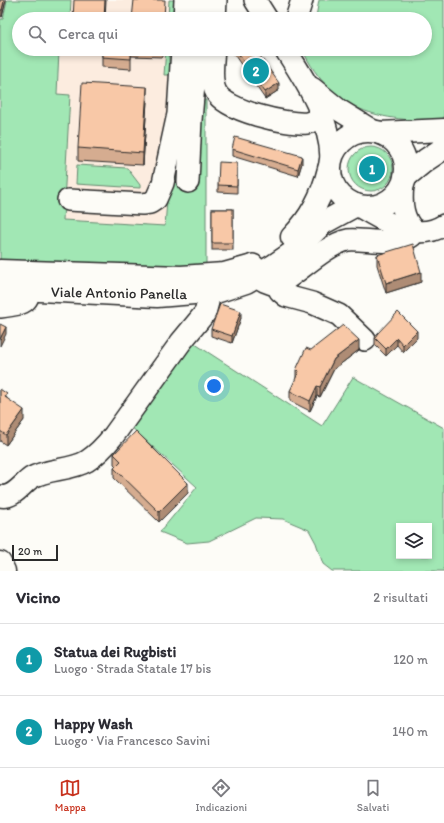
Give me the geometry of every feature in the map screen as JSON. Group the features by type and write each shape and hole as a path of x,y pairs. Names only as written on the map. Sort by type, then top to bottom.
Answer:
{"main road":[{"path":"444,130 362,131 347,137 339,144 330,164 330,178 336,191 347,201 358,206 372,207 388,202 396,194 404,181 426,160 444,148"},
{"path":"376,132 390,137 401,150 406,166 404,181"},
{"name":"Viale Antonio Panella","path":"263,274 275,252 298,231 321,194 330,164"},
{"name":"Viale Antonio Panella","path":"0,272 30,281 157,296 206,284 230,273 263,274 292,253 323,222 358,206"},
{"name":"Viale Antonio Panella","path":"0,288 30,281"},
{"path":"0,563 4,571"}],"street":[{"path":"184,12 185,0"},
{"path":"200,12 201,0"},
{"path":"215,12 216,0"},
{"path":"255,0 263,12"},
{"path":"298,12 302,0"},
{"path":"68,200 142,204 150,203 159,196 168,167 177,119 182,56"},
{"path":"188,182 196,56"},
{"path":"214,56 215,90 219,97 230,106 264,116 302,123 322,118"},
{"path":"289,56 307,84 322,118 329,139 330,164"},
{"path":"307,84 343,113 376,132"},
{"path":"404,181 404,213 409,224 415,231"},
{"path":"358,206 387,222 415,231 432,231 444,225"},
{"path":"263,274 285,280 339,243 356,240 399,240 411,237 415,231"},
{"path":"263,274 286,296 312,303 339,315 365,340"},
{"path":"0,307 24,303 29,297 30,281"},
{"path":"0,496 10,496 30,479 41,474 82,464 103,449 181,342 200,321 207,308 206,284"}],"shaded area":[{"path":"63,0 194,0 193,12 62,12"},
{"path":"60,56 192,56 187,143 168,188 165,227 63,220 66,162 53,161"}],"green space":[{"path":"7,0 71,0 70,12 12,12 12,56 59,56 57,94 70,95 63,220 165,226 168,188 187,143 189,100 206,100 206,268 0,263 0,19 3,19"},
{"path":"169,0 178,0 177,12 168,12"},
{"path":"319,0 444,0 444,121 399,119 360,109 343,100 328,87 314,70 306,56 432,56 432,12 317,12"},
{"path":"165,56 169,56 169,63 174,63 171,75 164,75"},
{"path":"367,147 375,147 387,153 393,165 393,173 387,185 375,191 367,191 355,185 349,173 349,165 355,153"},
{"path":"77,165 127,168 140,185 140,188 76,184"},
{"path":"189,340 322,426 353,377 444,428 444,571 332,571 323,564 316,543 309,530 283,519 256,518 209,541 187,543 160,532 197,487 129,425"}],"building":[{"path":"0,0 4,0 2,10 0,10"},
{"path":"74,0 105,0 104,12 73,12"},
{"path":"134,0 165,0 164,12 133,12"},
{"path":"131,56 131,59 102,57"},
{"path":"240,56 260,56 279,83 265,92"},
{"path":"82,83 147,87 143,153 78,148"},
{"path":"235,137 302,156 298,169 232,149"},
{"path":"219,162 237,163 237,186 218,185"},
{"path":"212,209 233,209 233,243 212,243"},
{"path":"413,244 421,272 386,283 377,255"},
{"path":"220,304 241,311 232,336 211,329"},
{"path":"398,312 417,331 403,345 397,338 386,349 375,338"},
{"path":"0,324 6,327 0,339"},
{"path":"343,325 359,340 334,359 320,387 317,386 310,401 290,391 299,371 296,370 306,348 311,350"},
{"path":"0,389 7,394 5,397 24,410 6,435 0,431"},
{"path":"136,431 188,483 159,512 114,468 121,461 114,454"}],"place":[{"name":"Happy Wash","path":"256,71"},
{"name":"Statua dei Rugbisti","path":"372,169"}]}
